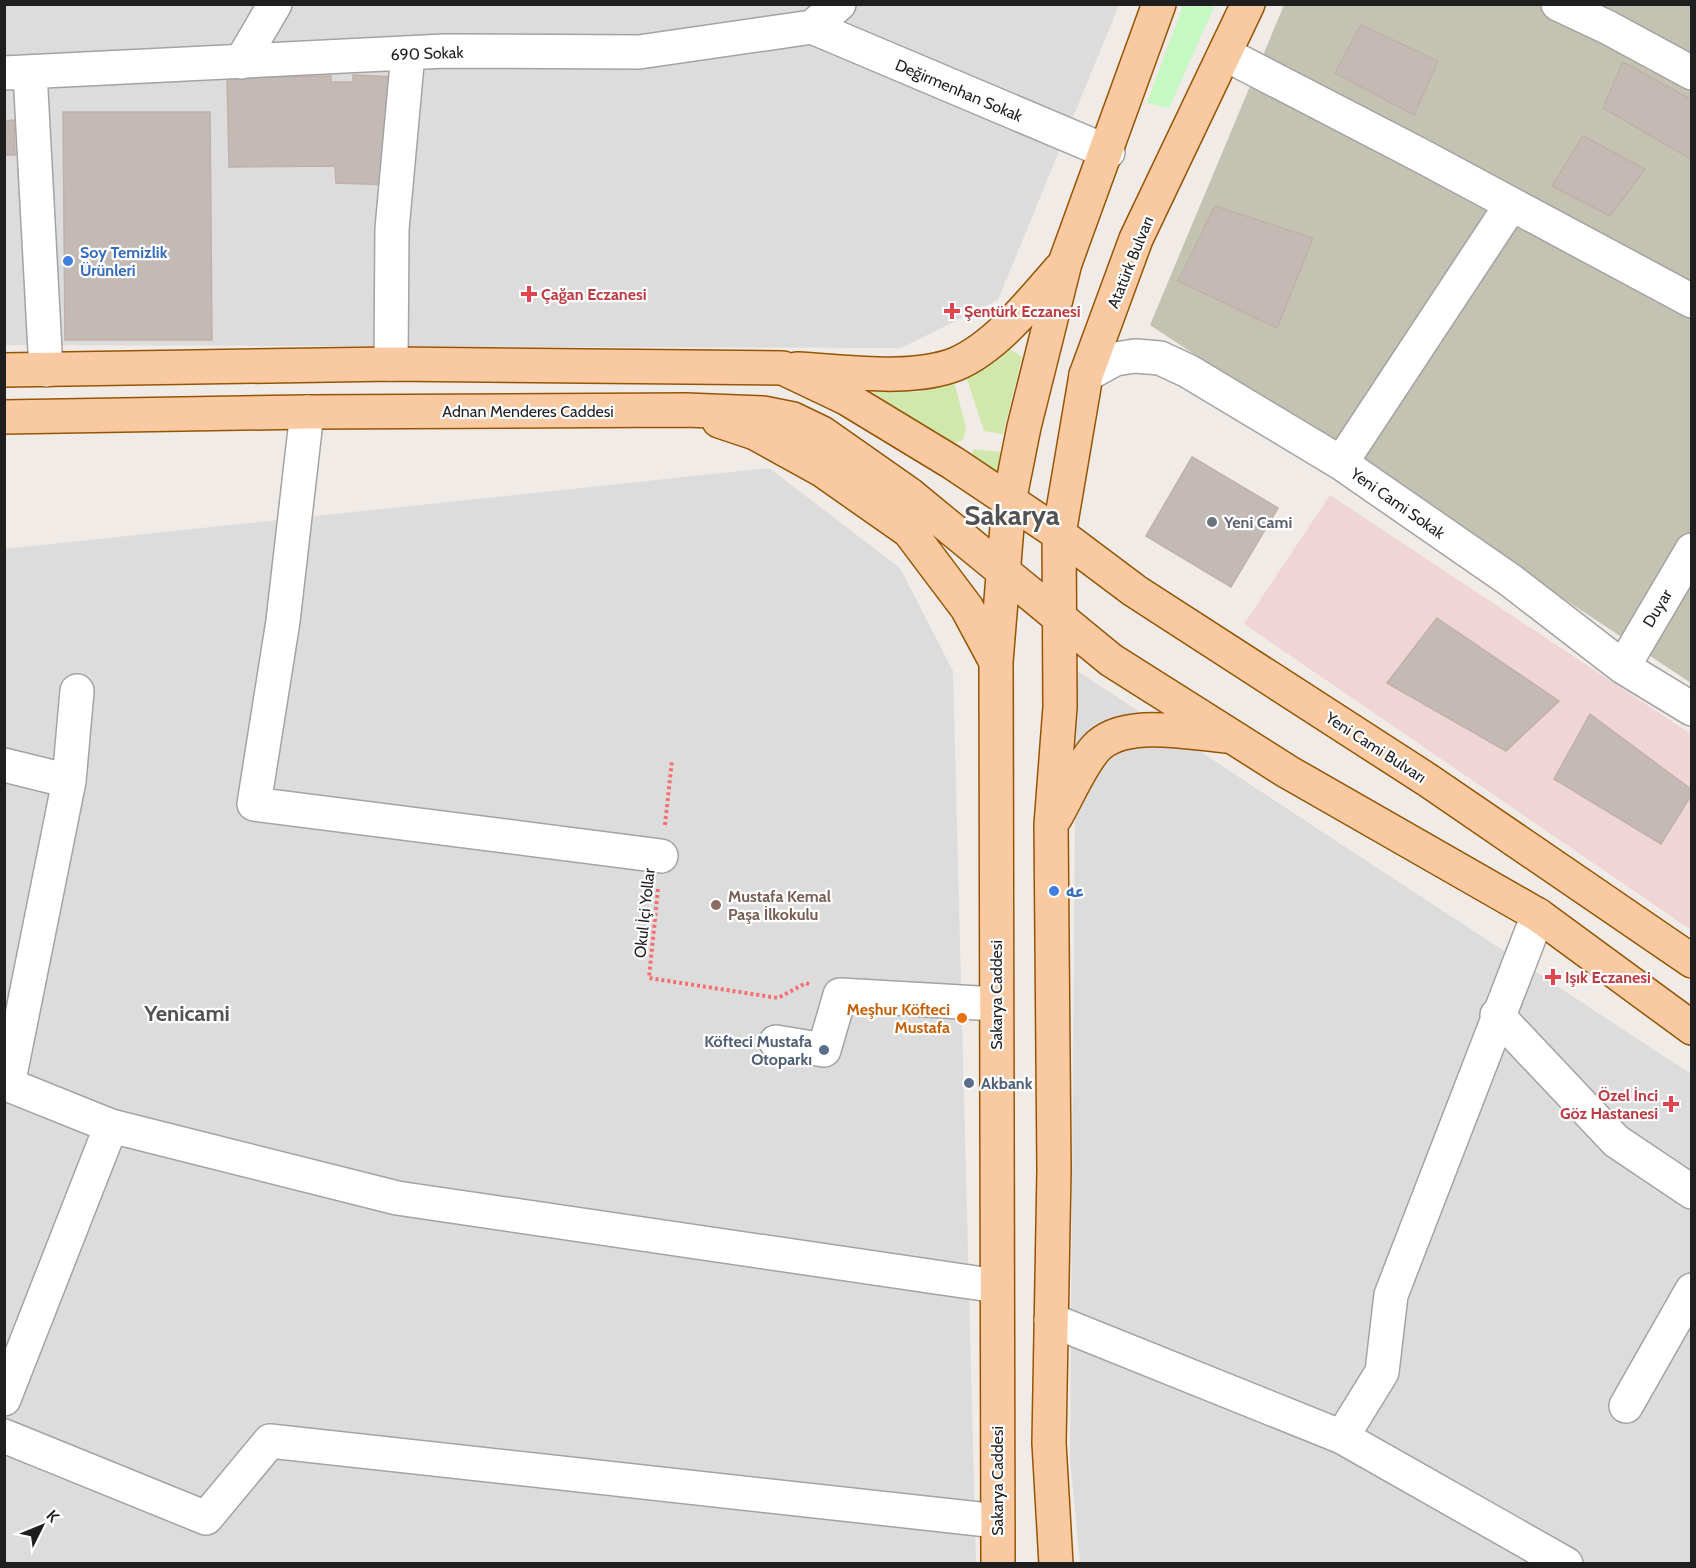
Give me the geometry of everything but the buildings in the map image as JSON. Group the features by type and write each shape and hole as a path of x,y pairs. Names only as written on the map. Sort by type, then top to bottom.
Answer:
{"main road":[{"path":"783,368 846,398 953,463 1009,502 1024,427 1065,263 1108,152 1159,4"},
{"name":"Atatürk Bulvarı","path":"1059,617 1059,534 1086,375 1136,239 1227,55 1248,4"},
{"path":"4,370 391,364 783,368 912,373 955,364 975,353 1024,311 1065,263"},
{"path":"686,410 755,433 822,470 884,511 909,531 931,557 967,608 996,662"},
{"name":"Adnan Menderes Caddesi","path":"4,417 307,412 686,410 763,413 793,419 822,433 909,494 1059,617"},
{"path":"1068,479 1080,524 1116,577"},
{"name":"Yeni Cami Bulvarı","path":"1009,502 1059,534 1116,577 1429,781 1692,961"},
{"name":"Sakarya Caddesi","path":"998,1563 996,662 1009,502"},
{"path":"1059,617 1111,660 1229,736 1538,915 1692,1028"},
{"path":"1056,1563 1049,1443 1054,1170 1051,825 1060,707 1059,617"},
{"path":"1051,825 1095,749 1112,737 1135,730 1229,736"}],"street":[{"path":"241,62 274,4"},
{"path":"812,27 839,4"},
{"path":"1558,4 1607,27 1692,73"},
{"name":"690 Sokak","path":"17,73 445,51 639,52 812,27"},
{"name":"Değirmenhan Sokak","path":"812,27 1108,152"},
{"path":"391,364 392,229 408,53"},
{"path":"1227,55 1692,301"},
{"path":"17,73 46,370"},
{"path":"1341,463 1511,205"},
{"name":"Yeni Cami Sokak","path":"1086,375 1115,359 1135,356 1160,358 1188,371 1341,463 1510,580 1623,667 1692,709"},
{"path":"307,412 283,621 254,804 662,856"},
{"name":"Duyar","path":"1623,667 1692,550"},
{"path":"78,691 69,781 6,1084 111,1126 397,1198 997,1286"},
{"path":"4,765 69,781"},
{"path":"1342,1437 1382,1372 1391,1294 1497,1015 1538,915"},
{"path":"776,1042 824,1050 840,995 996,1004"},
{"path":"1497,1015 1616,1141 1692,1192"},
{"path":"4,1399 111,1126"},
{"path":"1626,1406 1692,1290"},
{"path":"1051,1320 1342,1437 1566,1563"},
{"path":"4,1436 206,1518 270,1441 997,1521"}],"path":[{"name":"Okul İçi Yollar","path":"672,760 649,978 778,998 806,983 840,995"}],"shaded area":[{"path":"5,5 1119,5 998,300 901,348 5,345"},
{"path":"1284,5 1691,5 1691,683 1150,325"},
{"path":"769,468 900,568 953,671 976,1563 5,1563 4,549"},
{"path":"1330,495 1691,734 1691,930 1244,624"},
{"path":"1076,670 1691,1074 1691,1563 1080,1563 1070,1458"}],"green space":[{"path":"1183,5 1215,5 1169,108 1147,103"},
{"path":"1008,348 1022,357 1003,434 984,431 967,379"},
{"path":"954,381 966,428 963,440 948,446 869,389 919,392"},
{"path":"974,449 1002,452 997,485 967,463"}],"place":[{"name":"Soy Temizlik Ürünleri","path":"68,261"},
{"name":"Çağan Eczanesi","path":"529,294"},
{"name":"Şentürk Eczanesi","path":"952,311"},
{"name":"Yeni Cami","path":"1212,522"},
{"name":"عه","path":"1054,891"},
{"name":"Mustafa Kemal Paşa İlkokulu","path":"716,905"},
{"name":"Işık Eczanesi","path":"1553,977"},
{"name":"Meşhur Köfteci Mustafa","path":"962,1018"},
{"name":"Köfteci Mustafa Otoparkı","path":"824,1050"},
{"name":"Akbank","path":"969,1083"},
{"name":"Özel İnci Göz Hastanesi","path":"1671,1104"}],"district":[{"name":"Sakarya","path":"1012,515"},
{"name":"Yenicami","path":"187,1013"}]}
